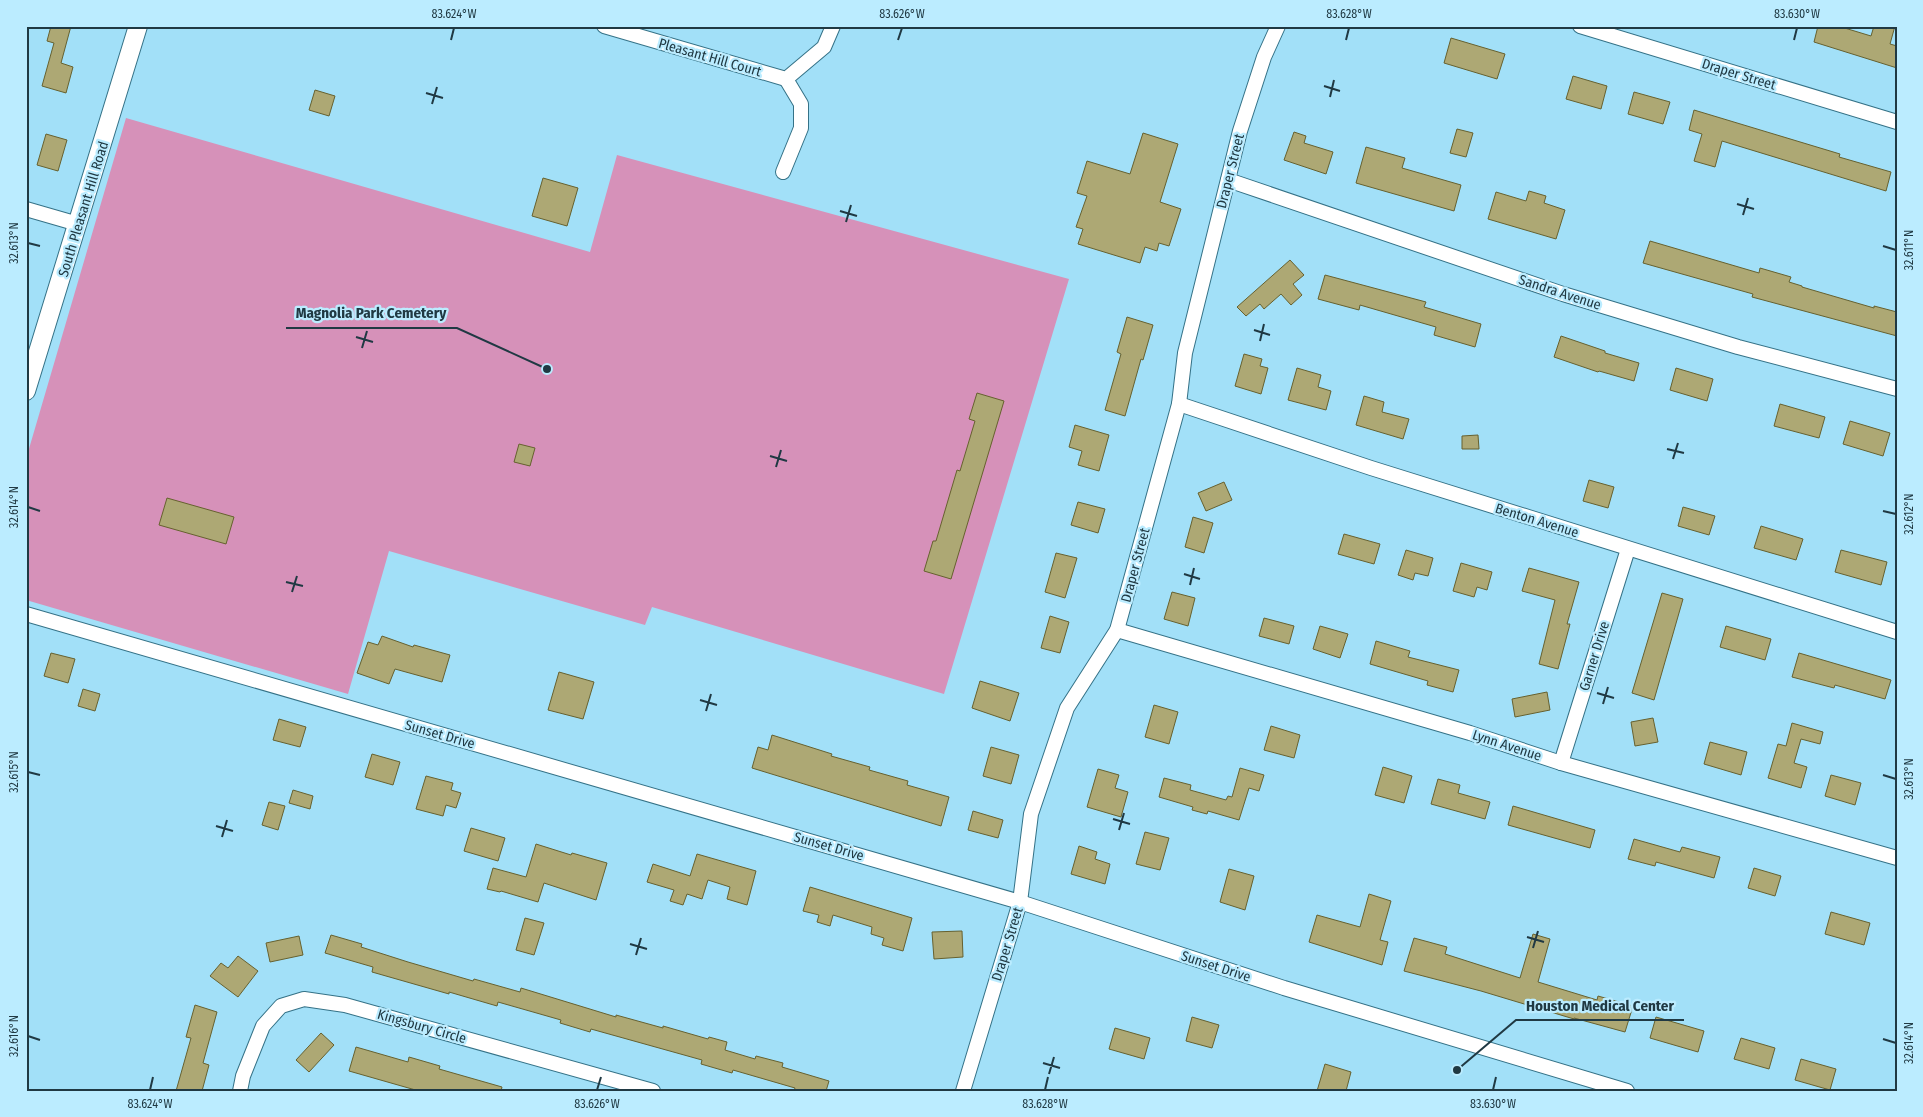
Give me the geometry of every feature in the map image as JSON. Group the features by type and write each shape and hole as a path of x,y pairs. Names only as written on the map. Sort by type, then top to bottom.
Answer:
{"street":[{"name":"South Pleasant Hill Road","path":"26,390 138,26"},
{"name":"Pleasant Hill Court","path":"604,26 786,79"},
{"path":"783,172 801,128 802,104 786,79 824,47 833,26"},
{"name":"Draper Street","path":"963,1091 1020,902 1031,814 1067,708 1118,630 1179,404 1185,353 1240,131 1264,57 1278,26"},
{"name":"Draper Street","path":"1580,26 1897,122"},
{"name":"Sandra Avenue","path":"1228,180 1563,294 1738,347 1897,389"},
{"path":"26,209 78,224"},
{"name":"Benton Avenue","path":"1179,404 1371,468 1897,632"},
{"name":"Garner Drive","path":"1561,764 1628,549"},
{"name":"Sunset Drive","path":"26,614 1020,902 1284,988 1627,1091"},
{"name":"Lynn Avenue","path":"1118,630 1461,730 1561,764 1897,858"},
{"name":"Kingsbury Circle","path":"240,1091 243,1076 263,1026 281,1006 304,999 345,1005 653,1091"}],"shaded area":[{"path":"126,118 590,252 617,155 1069,279 944,694 652,607 645,625 389,551 348,694 26,600 26,459"}],"building":[{"path":"51,26 71,26 61,63 73,67 66,93 42,86 54,43 47,41"},
{"path":"1818,26 1838,26 1871,36 1874,26 1895,26 1890,44 1897,46 1897,68 1814,42"},
{"path":"1451,38 1505,54 1497,79 1444,63"},
{"path":"1573,76 1607,86 1601,109 1566,99"},
{"path":"315,90 335,96 329,116 309,110"},
{"path":"1634,92 1670,102 1663,124 1628,114"},
{"path":"1694,110 1840,154 1839,157 1891,172 1886,191 1722,141 1715,167 1694,161 1702,134 1689,130"},
{"path":"1457,129 1473,133 1466,157 1450,153"},
{"path":"1294,132 1306,136 1304,143 1333,152 1326,174 1284,160"},
{"path":"1143,133 1178,144 1160,202 1181,209 1169,246 1159,243 1157,251 1145,247 1140,263 1078,244 1083,229 1076,227 1087,196 1077,193 1087,161 1130,174"},
{"path":"46,134 67,140 58,171 37,165"},
{"path":"1366,147 1405,158 1402,168 1461,185 1454,211 1356,183"},
{"path":"543,178 578,188 567,226 532,216"},
{"path":"1529,191 1546,196 1544,203 1565,210 1556,239 1488,219 1496,192 1526,201"},
{"path":"1650,241 1759,273 1760,268 1791,277 1789,282 1802,287 1874,308 1874,306 1897,312 1897,336 1752,297 1753,294 1643,263"},
{"path":"1290,260 1304,275 1293,284 1302,295 1291,305 1281,294 1264,309 1260,304 1246,316 1237,307"},
{"path":"1325,275 1426,302 1424,307 1481,324 1475,347 1434,335 1436,327 1360,305 1359,310 1318,299"},
{"path":"1127,317 1153,325 1125,416 1105,410 1121,354 1117,352"},
{"path":"1561,336 1605,351 1605,353 1639,363 1634,381 1598,372 1554,357"},
{"path":"1244,354 1262,359 1260,366 1268,368 1261,394 1235,386"},
{"path":"1297,368 1321,375 1318,387 1331,391 1326,410 1288,400"},
{"path":"1676,368 1713,379 1707,401 1670,390"},
{"path":"977,393 1004,401 951,579 924,571 933,541 936,541 957,470 960,471 975,421 969,419"},
{"path":"1364,396 1384,402 1382,412 1409,419 1403,439 1356,425"},
{"path":"1780,404 1825,417 1819,438 1774,426"},
{"path":"1850,421 1890,433 1883,456 1843,444"},
{"path":"1075,425 1109,435 1099,471 1078,465 1082,451 1069,447"},
{"path":"1478,435 1479,449 1462,449 1462,436"},
{"path":"519,444 535,448 530,466 514,462"},
{"path":"1589,480 1614,487 1608,508 1583,501"},
{"path":"1224,482 1232,500 1206,511 1198,493"},
{"path":"167,498 234,517 226,544 159,525"},
{"path":"1078,502 1105,509 1098,533 1071,525"},
{"path":"1683,507 1715,516 1709,535 1678,526"},
{"path":"1193,517 1213,523 1204,553 1185,547"},
{"path":"1761,526 1803,539 1796,560 1754,548"},
{"path":"1344,534 1380,544 1374,564 1338,554"},
{"path":"1406,550 1433,558 1428,576 1415,573 1413,580 1398,575"},
{"path":"1841,550 1887,562 1881,585 1835,572"},
{"path":"1056,553 1077,558 1065,598 1045,592"},
{"path":"1461,563 1492,572 1487,590 1477,587 1474,597 1453,591"},
{"path":"1529,568 1579,582 1567,624 1570,624 1558,669 1539,664 1555,600 1522,591"},
{"path":"1172,592 1195,598 1188,626 1164,619"},
{"path":"1662,593 1683,599 1654,700 1632,693"},
{"path":"1050,616 1069,622 1060,653 1041,648"},
{"path":"1264,618 1294,626 1289,644 1259,636"},
{"path":"1320,626 1348,634 1340,658 1313,649"},
{"path":"1726,626 1771,639 1765,660 1720,647"},
{"path":"382,636 413,647 414,645 450,655 442,682 395,669 389,684 357,673 368,642 378,645"},
{"path":"1376,641 1410,651 1408,657 1459,670 1453,692 1427,685 1428,681 1370,664"},
{"path":"51,653 75,659 68,683 44,676"},
{"path":"1799,653 1891,680 1885,699 1835,685 1834,688 1792,677"},
{"path":"559,672 594,682 583,719 548,710"},
{"path":"980,681 1019,693 1010,721 972,708"},
{"path":"83,689 100,694 95,711 78,706"},
{"path":"1547,692 1550,710 1515,717 1512,699"},
{"path":"1154,705 1178,712 1169,744 1145,737"},
{"path":"1653,718 1658,742 1635,746 1631,722"},
{"path":"279,719 306,727 300,747 273,740"},
{"path":"1792,723 1823,732 1820,744 1801,739 1794,763 1807,767 1801,788 1768,778 1778,744 1786,746"},
{"path":"1271,726 1300,735 1294,758 1264,750"},
{"path":"772,735 832,754 831,756 870,767 869,770 908,781 907,785 949,797 941,826 752,768 758,747 768,750"},
{"path":"1710,742 1747,752 1741,775 1704,764"},
{"path":"991,747 1019,755 1011,784 983,776"},
{"path":"372,754 400,762 393,785 365,777"},
{"path":"1383,767 1412,776 1404,803 1375,795"},
{"path":"1240,768 1264,775 1259,791 1249,788 1239,820 1208,811 1207,814 1192,810 1193,807 1159,797 1164,778 1191,785 1190,790 1226,800 1228,796 1232,797"},
{"path":"1098,769 1119,775 1115,788 1128,792 1121,817 1087,807"},
{"path":"1831,775 1861,783 1855,805 1825,796"},
{"path":"426,776 453,783 451,790 461,793 456,808 446,805 443,816 416,809"},
{"path":"1438,779 1460,785 1458,793 1490,802 1485,819 1431,804"},
{"path":"293,790 313,796 310,809 289,803"},
{"path":"269,802 285,806 278,830 262,825"},
{"path":"1513,806 1595,830 1590,848 1508,825"},
{"path":"973,811 1003,820 998,838 968,830"},
{"path":"471,828 505,838 498,861 464,851"},
{"path":"1145,832 1169,838 1160,870 1136,864"},
{"path":"1634,839 1680,852 1682,847 1720,857 1714,878 1656,862 1655,866 1628,859"},
{"path":"536,844 571,855 572,853 607,863 596,900 544,883 538,902 501,891 487,889 493,868 526,877"},
{"path":"1079,846 1097,852 1095,859 1110,864 1105,884 1071,874"},
{"path":"697,854 756,871 747,905 727,899 730,887 708,880 702,899 687,894 683,905 670,901 674,890 647,882 653,864 690,876"},
{"path":"1754,868 1781,876 1775,896 1748,888"},
{"path":"1229,869 1254,876 1245,910 1220,902"},
{"path":"810,887 912,918 903,951 882,945 884,938 871,934 872,927 833,915 830,926 817,922 819,915 803,911"},
{"path":"1369,894 1391,901 1380,940 1388,942 1382,965 1309,942 1317,915 1360,927"},
{"path":"1831,912 1870,923 1864,945 1825,934"},
{"path":"525,918 544,923 534,955 516,950"},
{"path":"962,931 963,957 934,959 932,932"},
{"path":"1533,934 1550,939 1538,982 1597,1000 1598,996 1633,1006 1625,1032 1404,971 1414,938 1447,947 1445,954 1520,978"},
{"path":"331,935 362,944 361,947 473,981 474,979 520,992 521,988 616,1017 616,1015 708,1039 709,1037 727,1042 725,1050 755,1059 756,1056 783,1063 782,1067 829,1081 826,1091 794,1091 795,1088 733,1070 732,1073 701,1064 702,1060 591,1029 590,1032 560,1023 561,1020 498,1002 497,1006 372,972 373,967 325,953"},
{"path":"299,936 303,955 270,962 266,943"},
{"path":"238,956 258,971 238,997 210,976 221,963 228,968"},
{"path":"195,1005 217,1012 203,1063 209,1065 202,1091 176,1091 191,1038 186,1037"},
{"path":"1192,1017 1219,1025 1212,1048 1186,1041"},
{"path":"1656,1017 1704,1031 1698,1052 1650,1038"},
{"path":"1115,1028 1150,1038 1144,1059 1109,1049"},
{"path":"321,1033 334,1045 309,1072 296,1060"},
{"path":"1741,1038 1775,1048 1769,1069 1734,1059"},
{"path":"356,1047 408,1062 409,1057 440,1066 439,1069 502,1087 501,1091 419,1091 349,1071"},
{"path":"1801,1059 1836,1069 1830,1090 1795,1080"},
{"path":"1325,1064 1351,1072 1346,1091 1317,1091"}],"place":[{"name":"Magnolia Park Cemetery","path":"547,369"},
{"name":"Houston Medical Center","path":"1457,1070"}]}
